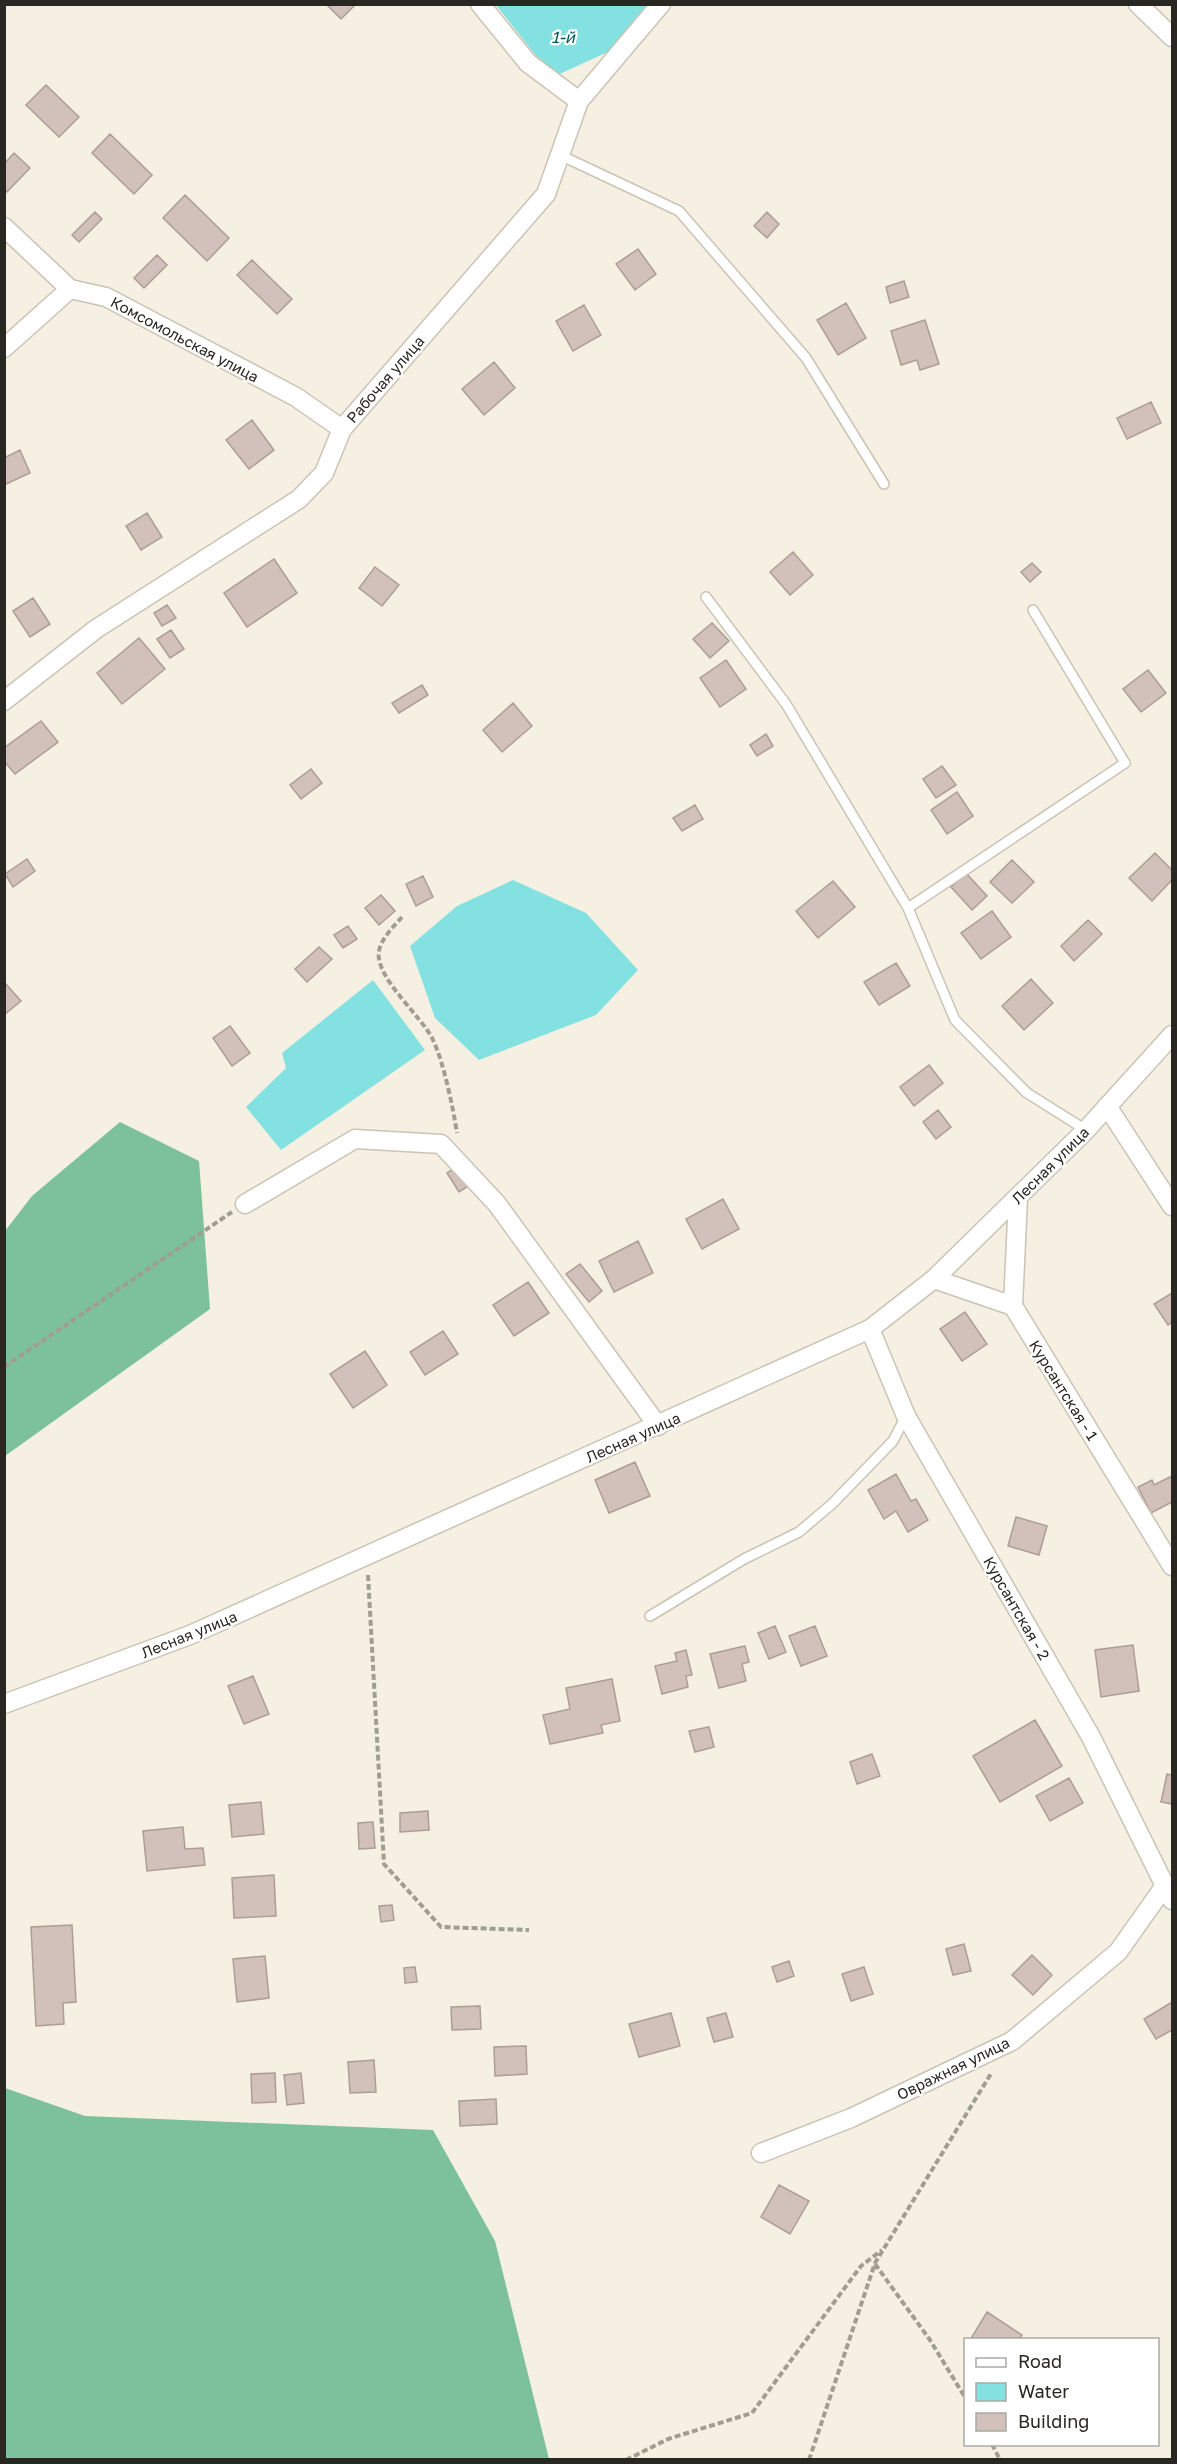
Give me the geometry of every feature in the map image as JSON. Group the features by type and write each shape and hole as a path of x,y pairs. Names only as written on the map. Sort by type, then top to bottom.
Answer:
{"street":[{"path":"480,4 528,63 579,101"},
{"name":"Рабочая улица","path":"4,701 96,629 299,499 324,473 342,429 546,194 562,156 579,101 661,4"},
{"path":"1138,4 1173,37"},
{"path":"4,227 70,289 4,348"},
{"name":"Комсомольская улица","path":"70,289 106,297 296,397 342,429"},
{"name":"Лесная улица","path":"4,1704 190,1635 870,1329 934,1279 1086,1130 1173,1035"},
{"path":"1107,1106 1173,1206"},
{"path":"245,1204 355,1139 441,1144 497,1204 658,1426"},
{"path":"934,1279 1013,1306 1017,1197"},
{"name":"Курсантская - 1","path":"1013,1306 1173,1566"},
{"name":"Курсантская - 2","path":"870,1329 906,1416 1091,1737 1168,1894"},
{"name":"Овражная улица","path":"761,2153 851,2118 1011,2041 1118,1952 1168,1894"}],"lane":[{"path":"562,156 679,211 806,358 884,484"},
{"path":"706,597 786,704 908,908 955,1020 1027,1093 1086,1130"},
{"path":"908,908 1125,763 1033,610"},
{"path":"650,1616 744,1559 799,1532 832,1504 892,1441 906,1416"}],"path":[{"path":"402,917 391,929 379,952 382,970 433,1040 454,1113 457,1134"},
{"path":"4,1367 245,1204"},
{"path":"367,1556 384,1864 441,1927 529,1930"},
{"path":"809,2460 875,2263 993,2070"},
{"path":"626,2460 668,2439 752,2413 861,2266 885,2247"},
{"path":"875,2263 930,2340 964,2396"},
{"path":"993,2446 1000,2460"}],"green space":[{"path":"120,1122 199,1161 210,1309 5,1456 5,1231 32,1196"},
{"path":"5,2088 85,2116 433,2130 495,2241 549,2459 5,2459"}],"water":[{"name":"1-й","path":"496,5 647,5 610,51 553,77"},
{"path":"513,880 586,913 638,970 596,1015 479,1060 435,1018 410,946 457,906"},
{"path":"373,980 425,1050 281,1150 246,1107 286,1068 282,1053"}],"building":[{"path":"326,4 356,4 341,19"},
{"path":"46,85 79,117 59,137 26,105"},
{"path":"110,134 152,175 134,194 92,153"},
{"path":"14,153 30,168 7,192 4,189 4,164"},
{"path":"185,195 229,238 207,261 163,218"},
{"path":"95,212 102,219 79,242 72,235"},
{"path":"767,212 779,224 767,238 754,226"},
{"path":"638,249 656,274 635,290 616,264"},
{"path":"157,255 167,265 144,288 134,278"},
{"path":"252,260 292,299 277,314 237,275"},
{"path":"904,281 909,297 890,303 886,287"},
{"path":"846,303 866,338 838,355 817,320"},
{"path":"584,305 601,335 573,351 556,321"},
{"path":"925,320 939,364 920,370 917,360 901,365 891,331"},
{"path":"494,362 515,388 484,415 462,389"},
{"path":"1151,402 1161,423 1127,439 1117,418"},
{"path":"252,420 274,450 249,469 226,440"},
{"path":"20,450 30,473 4,485 4,458"},
{"path":"147,513 162,537 141,550 126,526"},
{"path":"793,552 813,575 790,595 770,572"},
{"path":"274,559 297,593 247,627 224,593"},
{"path":"1032,563 1041,572 1030,582 1021,572"},
{"path":"375,567 399,585 382,606 359,588"},
{"path":"33,598 50,624 30,637 13,611"},
{"path":"167,605 176,618 162,626 154,613"},
{"path":"712,623 729,641 710,658 693,639"},
{"path":"171,630 184,649 170,658 157,639"},
{"path":"139,638 165,669 122,704 97,673"},
{"path":"726,660 746,689 720,707 700,678"},
{"path":"1148,670 1166,693 1141,712 1123,689"},
{"path":"422,685 428,695 399,713 392,703"},
{"path":"513,703 532,726 502,752 483,730"},
{"path":"41,721 58,742 15,774 4,761 4,748"},
{"path":"766,734 773,746 757,756 750,745"},
{"path":"942,766 956,785 936,798 923,779"},
{"path":"311,769 322,783 301,799 290,785"},
{"path":"957,792 973,816 947,834 931,810"},
{"path":"695,805 703,819 682,831 673,818"},
{"path":"1155,853 1172,870 1172,880 1152,901 1129,878"},
{"path":"27,859 35,871 13,887 5,874"},
{"path":"1012,860 1034,882 1012,903 990,882"},
{"path":"966,873 987,896 972,910 951,887"},
{"path":"423,876 433,897 416,906 406,884"},
{"path":"833,881 855,907 818,938 796,911"},
{"path":"381,895 395,911 379,925 365,908"},
{"path":"992,911 1011,937 981,959 961,933"},
{"path":"1088,920 1102,934 1074,961 1061,946"},
{"path":"348,926 357,939 343,948 334,935"},
{"path":"319,947 332,959 307,982 295,969"},
{"path":"896,963 910,986 879,1005 864,982"},
{"path":"1031,979 1053,1003 1024,1030 1002,1006"},
{"path":"4,982 21,1001 4,1015"},
{"path":"230,1026 250,1053 232,1066 213,1038"},
{"path":"929,1065 943,1083 914,1106 900,1087"},
{"path":"938,1110 951,1127 936,1139 923,1122"},
{"path":"457,1166 470,1185 459,1192 447,1173"},
{"path":"723,1199 739,1229 702,1249 686,1219"},
{"path":"638,1241 653,1273 614,1292 599,1261"},
{"path":"580,1264 602,1291 589,1302 566,1274"},
{"path":"528,1282 549,1313 514,1336 493,1305"},
{"path":"1172,1293 1172,1322 1168,1325 1154,1304"},
{"path":"965,1312 987,1344 962,1361 940,1329"},
{"path":"443,1331 458,1354 425,1375 410,1352"},
{"path":"365,1351 387,1385 353,1408 330,1374"},
{"path":"635,1462 650,1496 609,1513 595,1480"},
{"path":"896,1474 911,1501 916,1499 928,1520 908,1532 896,1511 884,1519 868,1490"},
{"path":"1172,1476 1172,1502 1151,1513 1138,1487 1152,1480 1154,1485"},
{"path":"1016,1517 1047,1526 1039,1555 1008,1546"},
{"path":"775,1626 786,1652 769,1659 758,1633"},
{"path":"815,1626 827,1656 801,1666 789,1636"},
{"path":"1133,1645 1139,1691 1101,1697 1095,1650"},
{"path":"745,1646 749,1662 742,1664 746,1681 719,1688 710,1654"},
{"path":"686,1650 692,1675 686,1676 688,1687 662,1694 655,1666 677,1661 675,1653"},
{"path":"253,1676 269,1714 244,1724 228,1686"},
{"path":"612,1679 620,1721 601,1725 603,1733 550,1744 543,1715 570,1709 566,1688"},
{"path":"1035,1720 1062,1766 1000,1802 973,1756"},
{"path":"709,1727 714,1747 695,1752 689,1731"},
{"path":"872,1754 880,1776 857,1784 850,1762"},
{"path":"1167,1774 1172,1775 1172,1804 1161,1802"},
{"path":"1069,1778 1083,1803 1050,1821 1036,1796"},
{"path":"261,1802 264,1834 232,1837 229,1805"},
{"path":"428,1811 429,1830 400,1832 400,1813"},
{"path":"373,1822 375,1848 359,1849 358,1823"},
{"path":"183,1827 185,1849 203,1848 205,1865 147,1871 143,1831"},
{"path":"274,1875 276,1916 234,1918 232,1878"},
{"path":"392,1905 394,1920 381,1922 379,1906"},
{"path":"72,1925 76,2002 63,2003 64,2024 36,2026 31,1927"},
{"path":"964,1944 971,1971 953,1975 946,1949"},
{"path":"1032,1955 1052,1975 1033,1995 1012,1975"},
{"path":"265,1956 269,1998 237,2002 233,1959"},
{"path":"789,1961 794,1976 777,1982 772,1967"},
{"path":"415,1967 417,1982 405,1983 404,1968"},
{"path":"864,1967 873,1994 851,2001 842,1974"},
{"path":"1172,2002 1172,2030 1156,2039 1144,2019"},
{"path":"480,2006 481,2029 452,2030 451,2007"},
{"path":"671,2013 680,2046 639,2057 629,2024"},
{"path":"726,2013 733,2037 714,2042 707,2018"},
{"path":"526,2046 527,2074 495,2076 494,2047"},
{"path":"374,2060 376,2092 350,2093 348,2062"},
{"path":"275,2073 276,2102 252,2103 251,2074"},
{"path":"301,2073 304,2103 287,2105 284,2075"},
{"path":"496,2099 497,2124 460,2126 459,2101"},
{"path":"779,2185 809,2201 790,2234 761,2217"},
{"path":"987,2312 1022,2335 1020,2338 971,2338"}]}
